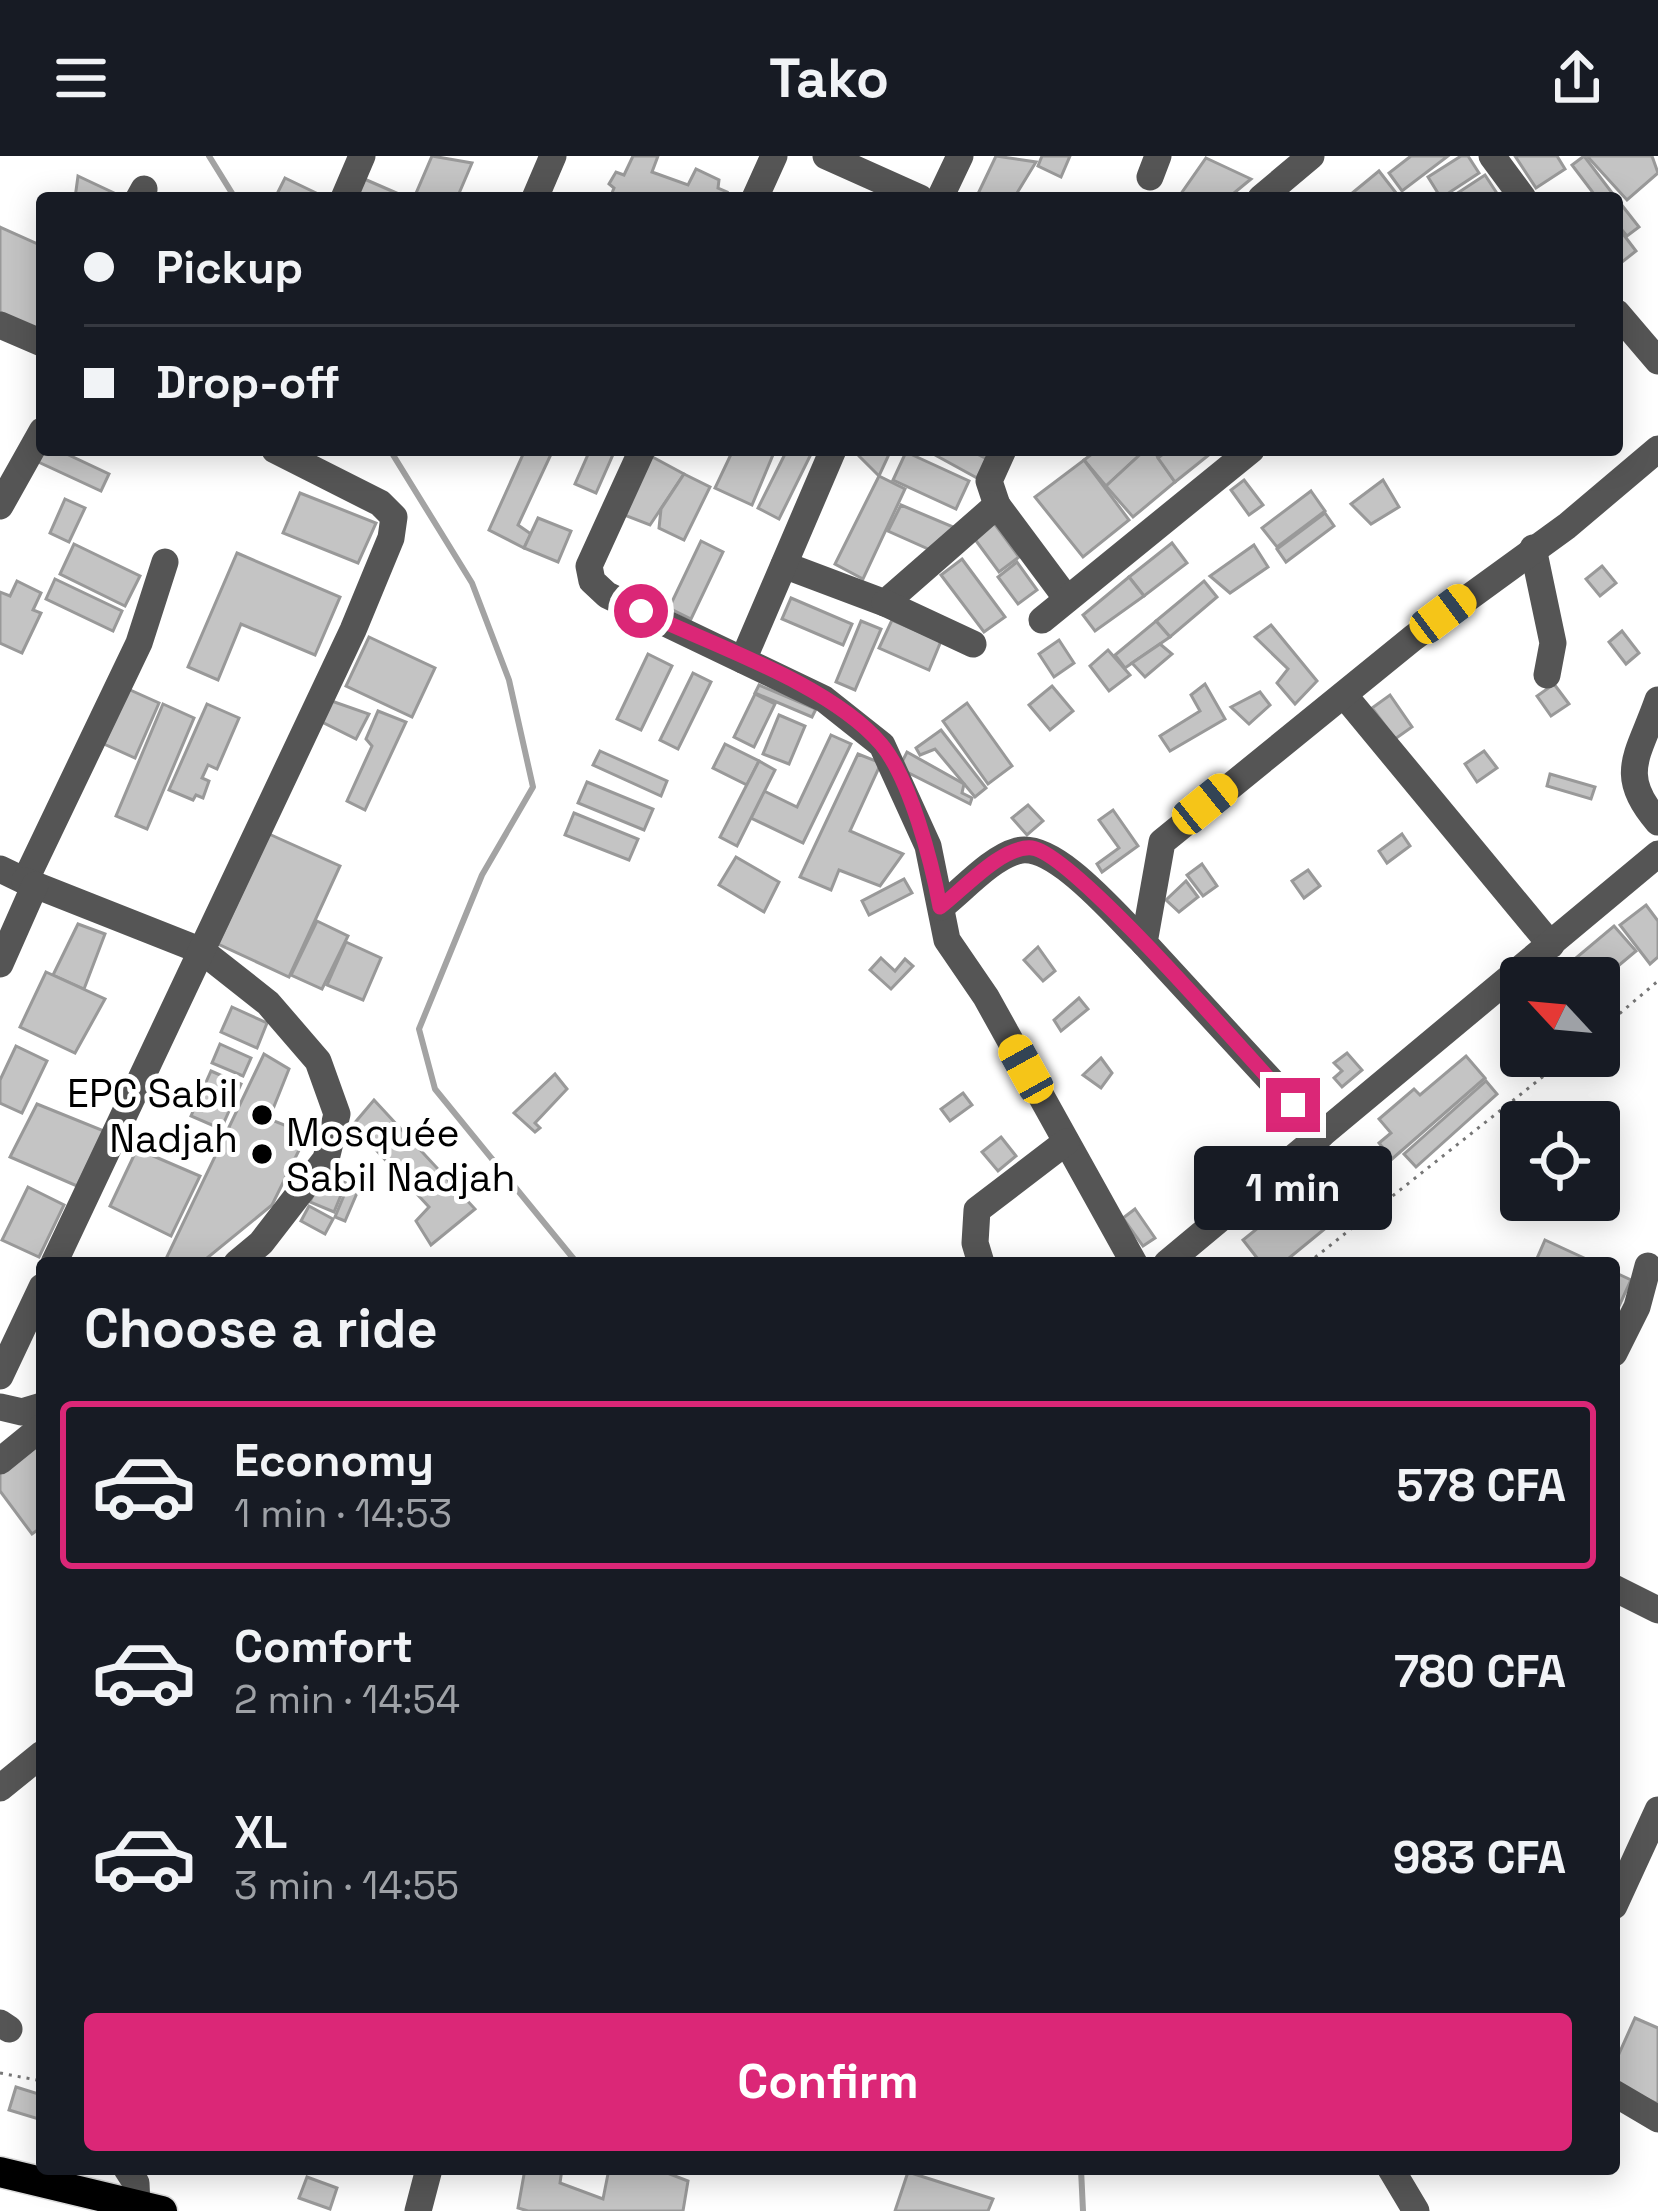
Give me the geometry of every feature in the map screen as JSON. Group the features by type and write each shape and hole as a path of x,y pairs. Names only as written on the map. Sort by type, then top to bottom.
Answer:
{"main road":[{"path":"0,2172 149,2208"}],"street":[{"path":"347,192 362,156"},
{"path":"538,192 553,156"},
{"path":"758,192 774,156"},
{"path":"826,156 907,192"},
{"path":"943,192 960,156"},
{"path":"1268,192 1311,156"},
{"path":"1492,156 1519,192"},
{"path":"1623,320 1658,361"},
{"path":"0,325 36,340"},
{"path":"0,506 36,442"},
{"path":"1144,943 1162,842 1658,449"},
{"path":"56,1257 391,538 394,517 380,503 287,456"},
{"path":"639,456 589,566 592,581 607,595 824,699 883,745 928,845 947,940 986,997 1131,1257"},
{"path":"743,660 830,456"},
{"path":"1001,456 989,481 997,505 1067,599"},
{"path":"1042,620 1244,456"},
{"path":"885,603 997,505"},
{"path":"1533,548 1553,643 1547,675"},
{"path":"0,964 20,878 139,643 165,562"},
{"path":"784,565 885,603 974,644"},
{"path":"1344,695 1551,945"},
{"path":"1658,700 1631,782 1635,796 1658,822"},
{"path":"940,907 1012,852 1032,848 1053,856 1144,943 1321,1135"},
{"path":"1173,1257 1658,854"},
{"path":"20,878 202,951 268,1003 319,1061 337,1114 326,1159 261,1244 245,1257"},
{"path":"979,1257 974,1243 977,1210 1066,1142"},
{"path":"1620,1340 1648,1266"},
{"path":"0,1376 36,1300"},
{"path":"0,1407 22,1412 36,1408"},
{"path":"0,1461 36,1432"},
{"path":"1620,1591 1658,1610"},
{"path":"0,1788 36,1759"},
{"path":"1620,1893 1658,1810"},
{"path":"1620,2097 1658,2119"},
{"path":"131,2175 149,2208"},
{"path":"418,2211 427,2175"},
{"path":"1395,2175 1416,2211"}],"path":[{"path":"1620,1013 1658,981"},
{"path":"1316,1257 1543,1077"},
{"path":"0,2073 36,2079"}],"building":[{"path":"432,156 472,163 460,192 417,192"},
{"path":"633,156 658,156 652,172 688,185 696,169 719,180 718,188 727,192 612,192 609,184 616,172 624,175"},
{"path":"996,156 1036,162 1018,192 979,192"},
{"path":"1042,156 1070,156 1061,177 1038,166"},
{"path":"1411,156 1448,156 1402,191 1389,173"},
{"path":"1461,156 1468,156 1479,173 1450,192 1437,192 1428,177"},
{"path":"1515,156 1557,156 1565,169 1536,188"},
{"path":"1584,156 1611,192 1592,192 1572,165"},
{"path":"1587,156 1652,156 1658,173 1627,200"},
{"path":"1206,158 1251,179 1235,192 1182,192"},
{"path":"1379,171 1395,192 1353,192"},
{"path":"1485,175 1496,192 1459,192"},
{"path":"78,176 112,192 76,192"},
{"path":"285,178 314,192 278,192"},
{"path":"362,178 394,192 356,192"},
{"path":"1623,207 1639,227 1627,236 1623,231"},
{"path":"0,227 36,243 36,328 0,312"},
{"path":"1623,234 1636,251 1623,261"},
{"path":"37,456 71,456 109,474 101,491 34,460"},
{"path":"522,456 550,456 518,525 531,534 524,548 489,530"},
{"path":"587,456 612,456 596,493 575,484"},
{"path":"646,456 684,474 650,525 619,513"},
{"path":"730,456 772,456 752,505 715,488"},
{"path":"784,456 810,456 779,519 758,508"},
{"path":"859,456 888,456 879,476"},
{"path":"904,456 915,456 969,481 956,509 893,480"},
{"path":"937,456 987,459 977,478"},
{"path":"1089,456 1138,456 1106,486 1084,460"},
{"path":"1138,456 1157,456 1175,482 1133,517 1106,486"},
{"path":"1160,456 1208,456 1175,482"},
{"path":"1084,460 1129,520 1083,557 1035,497"},
{"path":"684,474 710,487 684,540 659,528 661,509"},
{"path":"879,476 905,489 863,579 835,564"},
{"path":"1244,480 1263,505 1249,515 1231,490"},
{"path":"1383,480 1399,507 1371,524 1351,504"},
{"path":"1311,491 1325,511 1277,547 1262,528"},
{"path":"300,493 376,523 358,563 283,533"},
{"path":"65,499 85,508 69,542 50,533"},
{"path":"901,505 958,529 935,552 888,531"},
{"path":"1325,513 1334,526 1286,562 1277,549"},
{"path":"538,518 571,531 558,562 524,548"},
{"path":"994,523 1019,557 999,572 974,538"},
{"path":"701,541 723,552 691,619 669,608"},
{"path":"1172,543 1187,563 1144,596 1129,577"},
{"path":"74,544 140,576 125,606 60,574"},
{"path":"1254,545 1268,567 1230,593 1210,576"},
{"path":"237,553 340,597 315,655 241,624 218,680 188,667"},
{"path":"962,559 1005,617 984,632 941,575"},
{"path":"1017,562 1037,590 1018,604 998,577"},
{"path":"1602,566 1616,583 1600,596 1586,579"},
{"path":"1129,577 1144,596 1095,631 1083,615"},
{"path":"55,579 122,611 113,631 46,599"},
{"path":"17,581 41,593 33,610 41,613 22,653 0,643 0,592 10,596"},
{"path":"1204,581 1217,597 1170,637 1156,621"},
{"path":"791,598 852,624 843,645 782,619"},
{"path":"892,620 941,641 929,670 879,648"},
{"path":"861,621 881,629 855,690 836,682"},
{"path":"1156,621 1170,637 1125,668 1115,655"},
{"path":"1271,625 1317,681 1295,704 1277,683 1288,669 1255,637"},
{"path":"1622,631 1639,653 1626,664 1609,642"},
{"path":"369,637 435,668 412,717 346,686"},
{"path":"1059,640 1074,663 1054,677 1039,654"},
{"path":"1160,644 1172,654 1145,677 1132,663"},
{"path":"1108,650 1130,675 1109,691 1090,666"},
{"path":"648,654 672,666 641,730 617,719"},
{"path":"693,673 711,682 678,749 660,740"},
{"path":"1205,684 1225,719 1170,751 1160,736 1200,711 1191,695"},
{"path":"1554,684 1569,704 1551,716 1537,696"},
{"path":"759,685 816,709 812,717 755,693"},
{"path":"1052,686 1073,711 1050,730 1029,705"},
{"path":"128,689 159,703 135,758 104,744"},
{"path":"1260,692 1270,705 1249,724 1231,707"},
{"path":"755,694 775,704 754,747 734,737"},
{"path":"1390,695 1412,727 1395,739 1372,708"},
{"path":"323,698 369,714 356,739 314,718"},
{"path":"967,703 1012,766 988,784 943,721"},
{"path":"163,704 194,718 147,829 116,816"},
{"path":"207,704 239,718 217,769 208,765 202,778 209,781 203,798 196,795 193,800 169,790"},
{"path":"378,711 406,722 365,810 347,801 372,746 366,739"},
{"path":"779,715 805,726 789,764 763,754"},
{"path":"941,730 986,788 975,797 935,749 920,755 916,748"},
{"path":"831,735 851,744 803,843 751,818 764,791 797,807"},
{"path":"725,744 759,761 747,785 713,768"},
{"path":"600,751 667,781 661,796 593,765"},
{"path":"1484,751 1497,768 1477,782 1465,764"},
{"path":"907,752 964,784 962,793 972,798 970,804 899,768"},
{"path":"858,754 881,763 850,831 903,854 880,886 839,870 831,890 800,877"},
{"path":"759,761 775,770 737,846 720,837"},
{"path":"1550,774 1595,787 1591,799 1547,786"},
{"path":"587,782 653,809 644,830 578,803"},
{"path":"1028,805 1043,821 1027,835 1012,818"},
{"path":"1113,810 1138,846 1102,872 1097,864 1119,848 1099,820"},
{"path":"574,813 638,839 629,860 565,835"},
{"path":"269,834 340,866 289,977 218,944"},
{"path":"1402,834 1410,846 1387,863 1379,851"},
{"path":"736,857 779,882 764,912 719,885"},
{"path":"1202,864 1217,886 1203,896 1187,875"},
{"path":"1308,870 1320,886 1304,898 1292,881"},
{"path":"904,879 912,893 869,915 862,901"},
{"path":"1186,881 1198,897 1179,912 1166,900"},
{"path":"1646,905 1658,921 1658,957 1650,964 1620,925"},
{"path":"317,921 348,936 322,989 291,975"},
{"path":"78,924 105,934 84,989 53,975"},
{"path":"1614,926 1636,951 1620,964 1620,957 1577,957"},
{"path":"346,942 381,958 363,1000 327,985"},
{"path":"1038,947 1055,971 1043,981 1024,960"},
{"path":"881,958 895,971 905,959 913,966 891,989 870,970"},
{"path":"46,972 105,999 75,1053 20,1027"},
{"path":"1079,998 1088,1009 1061,1031 1054,1020"},
{"path":"232,1007 267,1023 257,1048 221,1032"},
{"path":"220,1044 251,1058 243,1076 212,1063"},
{"path":"16,1046 47,1061 22,1113 0,1103 0,1080"},
{"path":"1347,1053 1362,1070 1342,1087 1334,1078 1342,1071 1334,1063"},
{"path":"264,1054 289,1069 269,1119 307,1134 272,1205 208,1257 167,1257"},
{"path":"1466,1056 1485,1078 1392,1159 1379,1143 1391,1133 1379,1119 1414,1089 1420,1095"},
{"path":"1101,1058 1112,1073 1101,1088 1083,1075"},
{"path":"211,1071 241,1084 221,1129 191,1116"},
{"path":"555,1074 567,1089 535,1123 540,1128 535,1132 514,1113"},
{"path":"1486,1081 1497,1094 1416,1167 1404,1154"},
{"path":"963,1093 972,1105 950,1121 941,1109"},
{"path":"374,1100 475,1209 431,1245 416,1221 429,1207 364,1137 355,1140 347,1132"},
{"path":"37,1104 104,1131 77,1186 10,1157"},
{"path":"1001,1137 1016,1156 998,1171 982,1152"},
{"path":"137,1149 200,1176 171,1236 110,1206"},
{"path":"1305,1172 1337,1209 1326,1218 1295,1181"},
{"path":"322,1173 346,1183 334,1212 310,1202"},
{"path":"350,1181 360,1186 345,1221 335,1217"},
{"path":"28,1187 64,1205 39,1257 2,1240"},
{"path":"1300,1194 1327,1227 1290,1257 1256,1257 1243,1240"},
{"path":"309,1206 333,1219 325,1234 301,1221"},
{"path":"1135,1209 1155,1238 1143,1246 1123,1218"},
{"path":"1545,1240 1582,1257 1538,1257"},
{"path":"1620,1275 1631,1280 1620,1304"},
{"path":"33,1443 36,1447 36,1531 32,1534 0,1491 0,1467"},
{"path":"1635,2018 1658,2028 1658,2104 1620,2087 1620,2052"},
{"path":"16,2087 36,2093 36,2118 9,2110"},
{"path":"524,2175 561,2175 560,2183 603,2199 608,2175 672,2175 688,2181 683,2211 518,2208"},
{"path":"907,2175 993,2199 988,2211 895,2211"},
{"path":"307,2177 337,2188 330,2209 299,2198"}],"waterway":[{"path":"209,156 231,192"},
{"path":"394,456 472,583 509,680 533,787 482,875 419,1029 435,1089 572,1257"},
{"path":"1081,2175 1083,2211"}],"place":[{"name":"EPC Sabil Nadjah","path":"262,1115"},
{"name":"Mosquée Sabil Nadjah","path":"262,1154"}],"route":[{"path":"641,611 824,699 883,745 928,845 940,907 1012,852 1032,848 1053,856 1144,943 1293,1105"}]}
